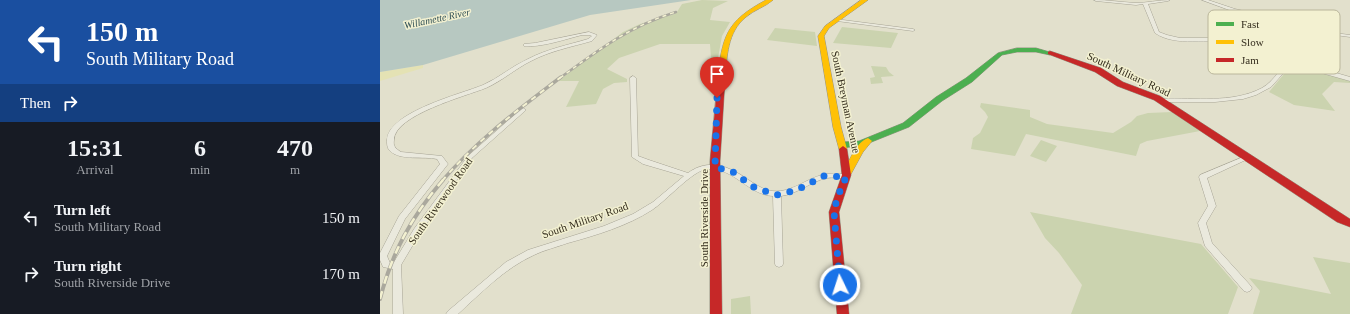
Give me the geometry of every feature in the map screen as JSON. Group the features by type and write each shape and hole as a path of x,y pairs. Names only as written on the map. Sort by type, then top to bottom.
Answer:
{"street":[{"name":"South Riverside Drive","path":"716,314 715,167 717,98 728,34 734,24 741,18 770,0"},
{"name":"South Breyman Avenue","path":"843,314 834,212 837,198 846,177 846,161 837,127 821,38 825,29 865,0"},
{"path":"1096,0 1119,3 1145,3 1168,0"},
{"path":"1204,0 1234,10"},
{"path":"1145,3 1157,33 1163,36 1184,40 1208,39"},
{"path":"837,20 913,30"},
{"name":"South Riverwood Road","path":"523,110 476,151 465,163 417,231 397,265 390,266 386,264 383,256 402,218 444,164 441,158 435,155 410,155 396,152 389,144 392,132 407,118 421,110 486,85 500,78 518,65 546,52 590,40 595,35 589,33 535,44 526,44"},
{"path":"1340,35 1350,36"},
{"name":"South Military Road","path":"842,145 856,144 869,140 895,130 912,121 939,99 969,80 998,55 1014,50 1043,52 1104,72 1120,84 1162,101 1341,219 1350,223"},
{"path":"1162,101 1182,100 1213,102 1250,96 1270,85 1280,74"},
{"path":"1335,74 1350,79"},
{"path":"1339,75 1350,74"},
{"path":"633,78 635,157 690,176"},
{"path":"779,264 777,195 797,190 824,176 846,177 859,151 869,140"},
{"path":"1247,288 1208,244 1202,223 1212,206 1203,177 1248,158"},
{"name":"South Military Road","path":"451,314 516,259 531,252 629,219 660,201 700,168 715,167 733,172 755,188 777,195"},
{"path":"397,265 398,314"}],"green space":[{"path":"702,0 728,1 713,8 710,20 730,22 722,36 718,58 711,58 710,44 660,44 619,58 607,69 627,79 627,82 614,83 603,89 596,104 566,107 579,81 558,81 623,32 640,24 674,14 682,4"},
{"path":"842,27 898,33 891,48 833,43"},
{"path":"775,28 815,32 817,46 767,40"},
{"path":"871,66 886,67 894,76 881,77 883,83 871,84 870,78 875,77"},
{"path":"1284,74 1326,74 1350,81 1350,83 1334,82 1322,94 1335,111 1294,105 1269,92"},
{"path":"981,103 1030,110 1030,117 1047,124 1113,133 1131,122 1137,116 1148,113 1172,112 1200,131 1147,141 1140,144 1136,156 1026,134 1015,156 971,149 973,138 980,133 988,117 980,107"},
{"path":"1041,140 1057,146 1046,162 1030,156"},
{"path":"1030,212 1201,244 1238,287 1228,314 1071,314 1082,285 1059,253 1045,238"},
{"path":"1313,257 1350,263 1350,314 1253,314 1260,291 1249,278 1331,294"},
{"path":"750,296 751,314 731,314 731,299"}],"sand":[{"path":"423,65 423,68 380,81 380,72"}],"water":[{"name":"Willamette River","path":"380,0 691,0 590,15 423,65 380,72"}],"railway":[{"path":"560,78 601,49 629,32 644,24 676,12"},
{"path":"442,181 484,138 561,77"},
{"path":"380,299 385,282 404,235 422,207 443,180"}],"traffic: fast":[{"path":"843,145 861,143 906,125 939,99 969,80 1000,54 1017,50 1036,50 1050,53"}],"traffic: slow":[{"path":"721,80 727,40 731,31 744,15 770,0"},
{"path":"843,149 837,127 821,36 827,27 865,0"},
{"path":"848,172 859,151 868,141"}],"traffic: jam":[{"path":"1050,53 1098,70 1120,84 1157,98 1341,219 1350,223"},
{"path":"716,314 715,161 721,80"},
{"path":"843,149 847,175 834,212 843,314"}],"route":[{"path":"717,98 715,167 733,172 755,188 777,195 797,190 824,176 832,175 846,177 837,198 834,212 840,285"}]}
